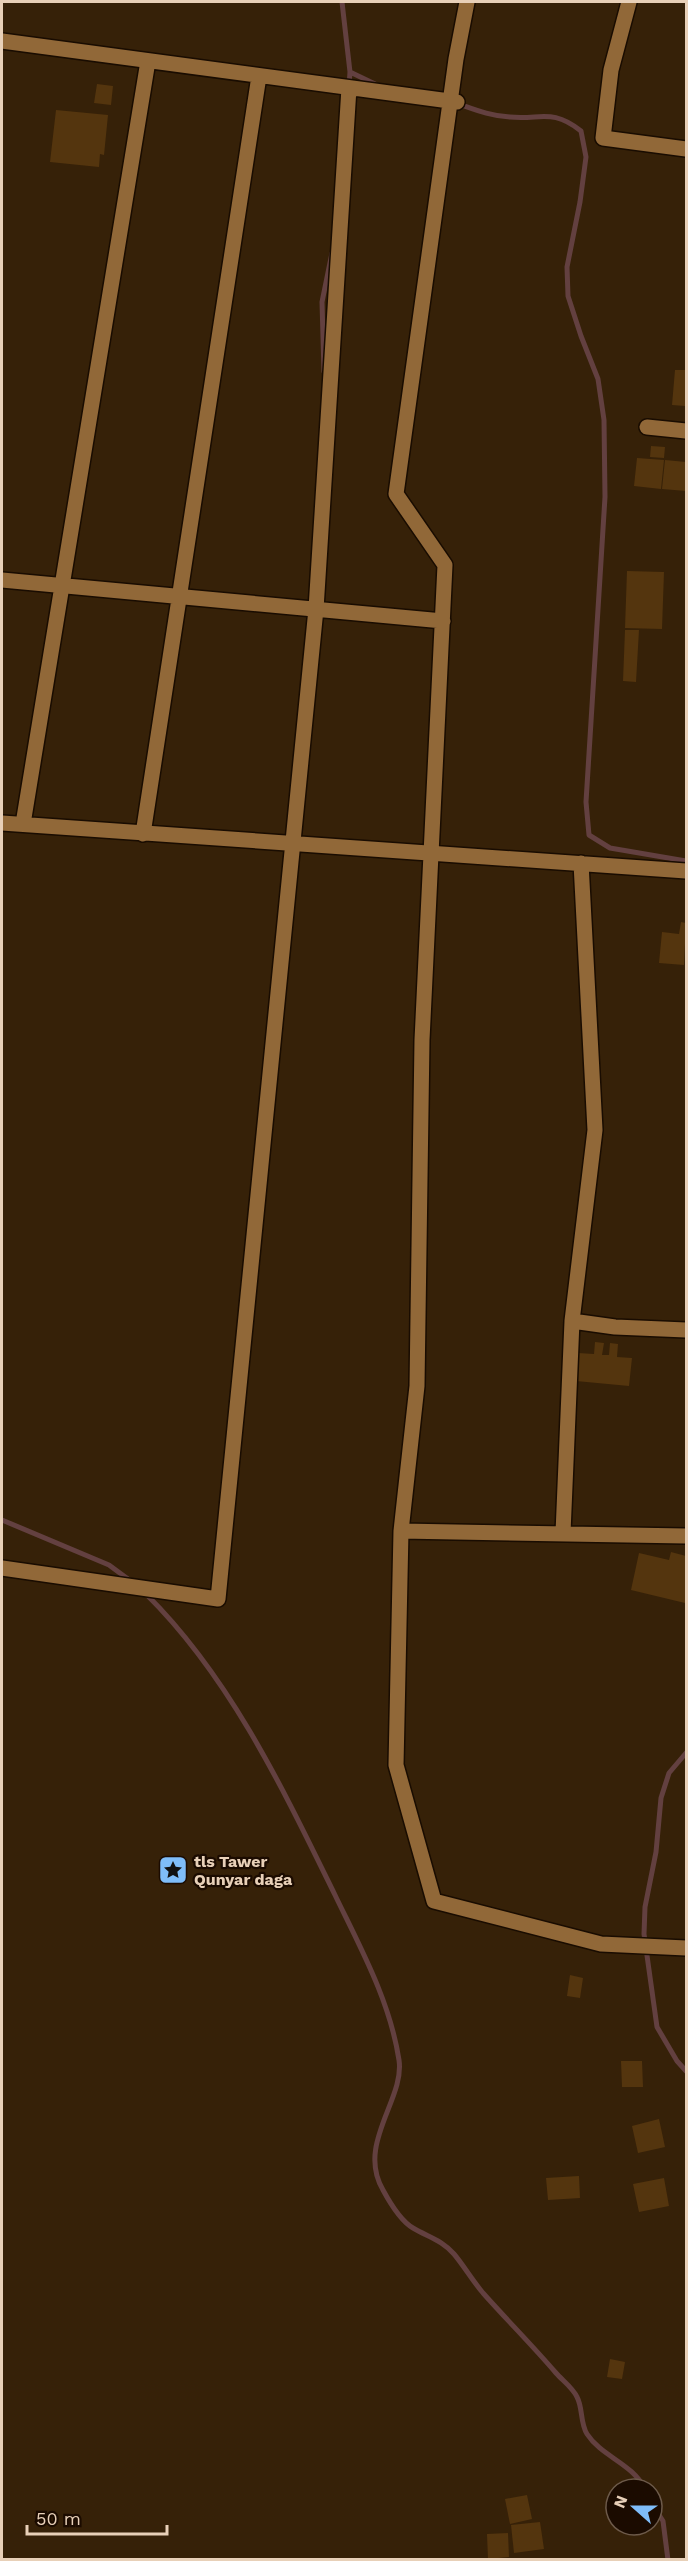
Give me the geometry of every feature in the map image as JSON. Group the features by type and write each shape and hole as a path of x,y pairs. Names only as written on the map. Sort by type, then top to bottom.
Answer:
{"street":[{"path":"467,2 396,494 445,565 422,1040 417,1386 400,1531 396,1765 434,1901 601,1944 687,1948"},
{"path":"629,2 611,69 603,138 687,149"},
{"path":"2,41 453,102"},
{"path":"23,824 148,61"},
{"path":"143,834 260,76"},
{"path":"2,1568 218,1599 316,609 349,88"},
{"path":"647,428 687,431"},
{"path":"2,580 442,621"},
{"path":"2,823 687,871"},
{"path":"563,1533 572,1321 595,1130 581,863"},
{"path":"572,1321 615,1327 687,1330"},
{"path":"400,1531 687,1536"}],"building":[{"path":"97,84 113,86 111,105 94,103"},
{"path":"56,110 108,115 104,155 100,154 99,167 50,162"},
{"path":"675,370 686,370 685,406 672,405"},
{"path":"651,446 665,447 664,458 650,457"},
{"path":"637,458 664,460 661,489 634,486"},
{"path":"665,460 686,462 686,491 662,489"},
{"path":"627,571 664,572 662,629 625,628"},
{"path":"625,630 639,630 636,682 623,681"},
{"path":"681,922 686,923 684,965 659,963 662,932 679,934"},
{"path":"595,1342 604,1343 602,1355 609,1355 610,1343 618,1344 617,1357 632,1358 629,1386 576,1381 578,1353 594,1354"},
{"path":"671,1552 686,1556 685,1603 631,1590 639,1553 669,1560"},
{"path":"570,1975 583,1978 580,1998 567,1996"},
{"path":"621,2061 642,2061 643,2087 622,2087"},
{"path":"659,2119 665,2147 638,2153 632,2126"},
{"path":"579,2176 580,2198 548,2200 546,2178"},
{"path":"664,2178 669,2206 639,2212 633,2184"},
{"path":"610,2359 625,2362 622,2379 607,2377"},
{"path":"527,2495 532,2519 510,2524 505,2499"},
{"path":"540,2522 544,2549 514,2553 511,2525"},
{"path":"508,2533 509,2557 488,2559 487,2534"}],"waterway":[{"path":"342,2 350,72 349,86"},
{"path":"350,72 375,84"},
{"path":"459,104 503,116 554,117 581,131 586,157 567,267 568,296 598,379 604,420 605,497 586,802 589,835 610,848 686,861"},
{"path":"324,372 322,302 332,253"},
{"path":"2,1520 109,1565 132,1582"},
{"path":"146,1594 204,1661 252,1736 315,1855 364,1955 381,1996 395,2038 399,2060 399,2075 383,2122 375,2156 376,2173 383,2190 404,2221 440,2242 454,2254 483,2293 573,2390 579,2401 583,2425 593,2442 636,2477"},
{"path":"686,1753 669,1773 661,1798 656,1852 645,1907 644,1934 657,2027 677,2061 686,2071"},
{"path":"664,2529 668,2560"}],"place":[{"name":"tls Tawer Qunyar daga","path":"173,1870"}]}
